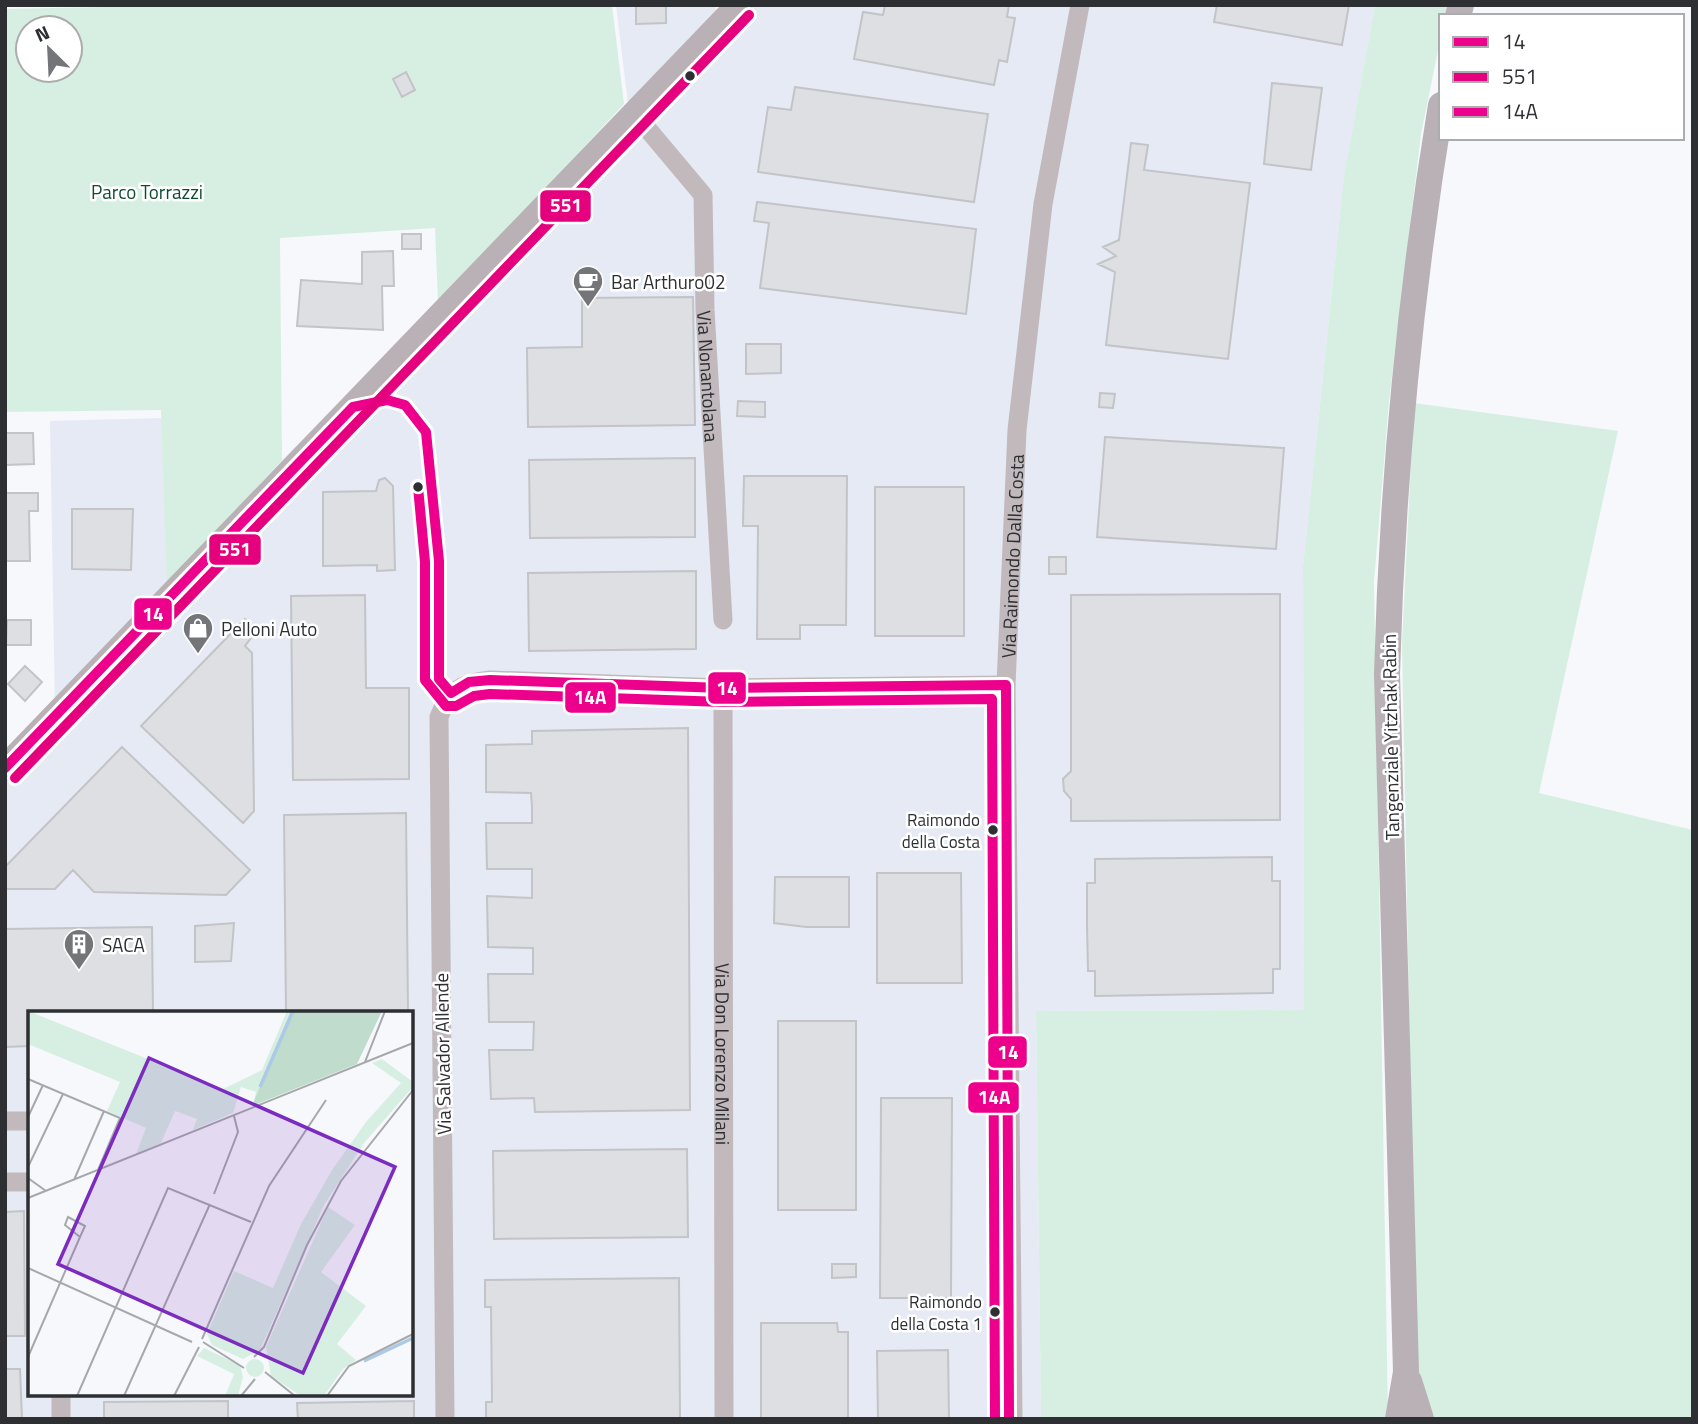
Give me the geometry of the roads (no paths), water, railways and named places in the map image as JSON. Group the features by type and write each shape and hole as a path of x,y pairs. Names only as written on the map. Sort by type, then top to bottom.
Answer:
{"main road":[{"path":"5,768 739,5"},
{"name":"Tangenziale Yitzhak Rabin","path":"1398,1419 1406,1372 1387,674 1389,584 1401,409 1422,220 1439,117"},
{"name":"Tangenziale Yitzhak Rabin","path":"1406,1372 1421,1419"}],"street":[{"name":"Via Raimondo Dalla Costa","path":"1011,1415 1006,685 1017,430 1043,204 1080,5"},
{"name":"Via Nonantolana","path":"635,114 703,195 705,310 723,620"},
{"name":"Via Salvador Allende","path":"445,1419 439,717 451,693 469,682 490,680 723,688"},
{"path":"723,688 1006,685"},
{"name":"Via Don Lorenzo Milani","path":"723,688 724,1419"},
{"path":"5,1121 28,1121"},
{"path":"5,1182 28,1182"},
{"path":"61,1396 61,1419"}],"place":[{"name":"Bar Arthuro02","path":"588,308"},
{"name":"Pelloni Auto","path":"198,655"},
{"name":"Raimondo della Costa","path":"993,830"},
{"name":"SACA","path":"79,971"},
{"name":"Raimondo della Costa 1","path":"995,1312"}],"park label":[{"name":"Parco Torrazzi","path":"147,191"}]}
